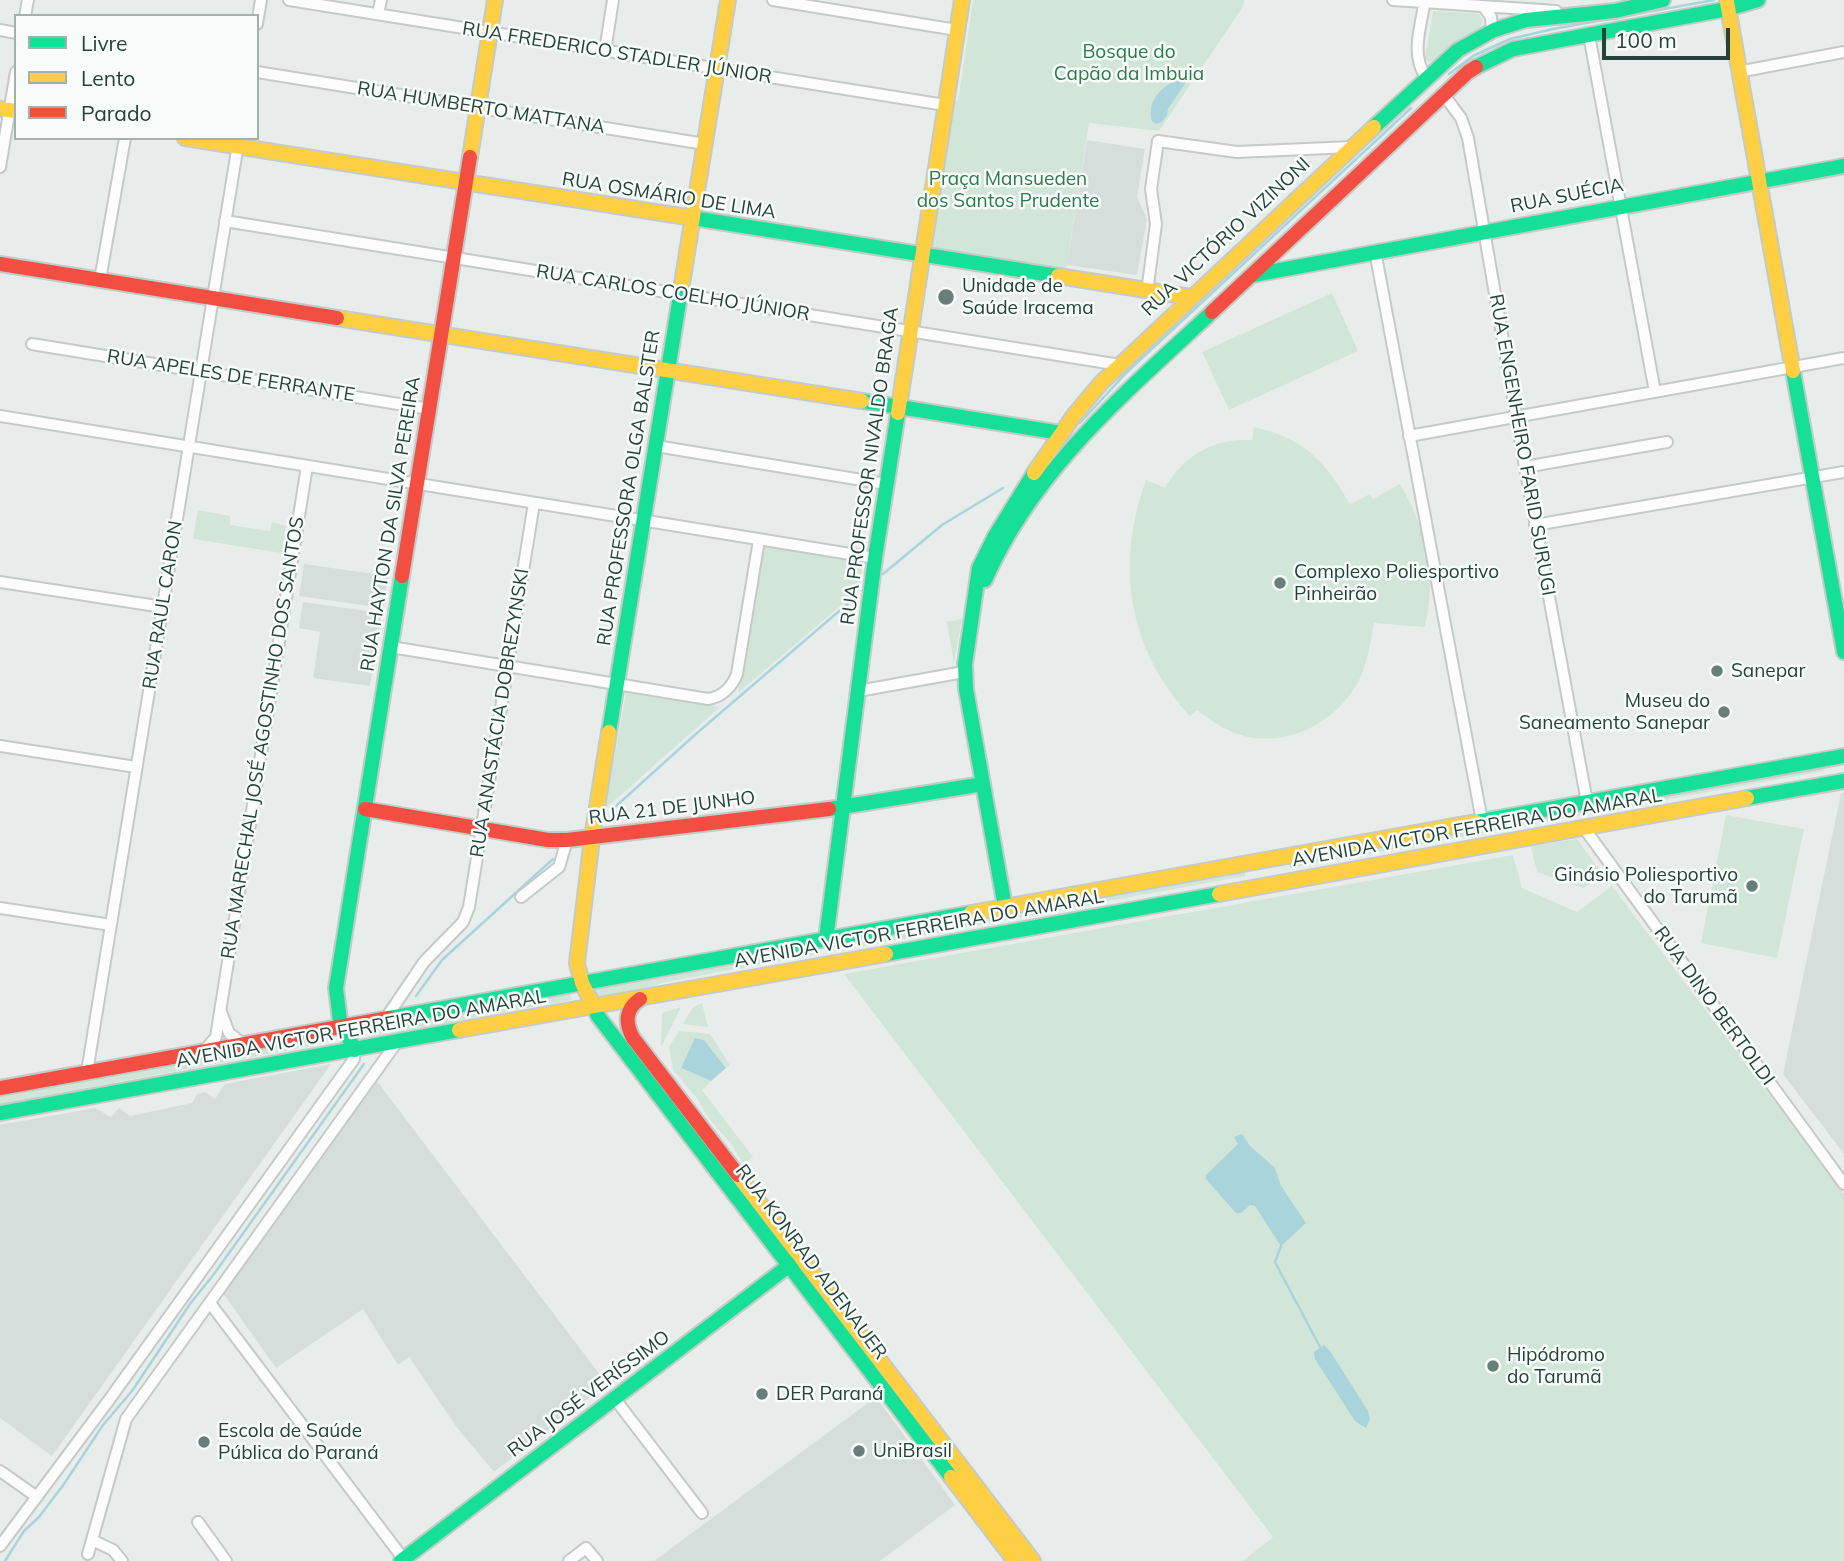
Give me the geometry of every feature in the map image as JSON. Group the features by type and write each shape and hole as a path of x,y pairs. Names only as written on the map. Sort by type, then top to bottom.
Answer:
{"main road":[{"name":"RUA HAYTON DA SILVA PEREIRA","path":"355,1050 341,1026 336,988 495,0"},
{"name":"RUA PROFESSORA OLGA BALSTER","path":"582,983 578,963 592,838 728,0"},
{"name":"RUA PROFESSOR NIVALDO BRAGA","path":"826,939 875,558 962,0"},
{"name":"RUA VICTÓRIO VIZINONI","path":"971,621 976,581 986,552 1060,433 1086,401 1170,316 1426,77 1458,50 1492,30 1532,17 1594,13 1664,0"},
{"path":"1005,907 964,672 971,621 985,580 999,549 1040,484 1081,436 1443,94 1474,68 1500,53 1758,0"},
{"path":"1727,5 1843,642"},
{"path":"1426,77 1443,94"},
{"name":"RUA OSMÁRIO DE LIMA","path":"212,140 238,142 466,183 920,256 1190,297"},
{"name":"RUA SUÉCIA","path":"1252,276 1375,251 1844,166"},
{"path":"1280,249 1286,261 1297,266"},
{"path":"0,264 1060,433"},
{"path":"1147,292 1159,298 1170,316"},
{"name":"AVENIDA VICTOR FERREIRA DO AMARAL","path":"0,1088 1844,756"},
{"name":"AVENIDA VICTOR FERREIRA DO AMARAL","path":"0,1113 1844,781"},
{"name":"RUA 21 DE JUNHO","path":"365,808 548,840 567,840 843,807 983,784"},
{"path":"1283,857 1278,863 1278,870 1280,876 1288,882"},
{"path":"1251,862 1261,873 1261,881 1256,888"},
{"path":"800,970 818,959 826,939"},
{"name":"RUA KONRAD ADENAUER","path":"582,983 594,1008 1033,1561"},
{"name":"RUA KONRAD ADENAUER","path":"640,999 631,1005 627,1014 630,1034 1015,1561"},
{"name":"RUA JOSÉ VERÍSSIMO","path":"403,1560 795,1262"}],"street":[{"name":"RUA FREDERICO STADLER JÚNIOR","path":"289,0 945,105"},
{"path":"378,14 381,0"},
{"path":"605,51 613,0"},
{"path":"773,0 957,30"},
{"path":"1393,0 1594,13"},
{"path":"1425,1 1417,53 1419,66 1426,77"},
{"path":"1483,6 1491,17 1492,30"},
{"path":"1589,34 1655,392"},
{"path":"1738,72 1844,52"},
{"name":"RUA HUMBERTO MATTANA","path":"259,72 705,144"},
{"path":"0,167 14,82"},
{"name":"RUA ENGENHEIRO FARID SURUGI","path":"1443,94 1457,111 1466,131 1587,802"},
{"path":"100,280 125,140"},
{"name":"RUA RAUL CARON","path":"87,1073 238,142"},
{"path":"1147,292 1156,224 1151,189 1157,142 1237,152 1352,147"},
{"path":"1313,148 1323,157 1327,170"},
{"name":"RUA CARLOS COELHO JÚNIOR","path":"225,220 1120,365"},
{"path":"1375,251 1482,821"},
{"name":"RUA APELES DE FERRANTE","path":"32,344 429,409"},
{"path":"1409,436 1844,358"},
{"path":"0,416 875,558"},
{"path":"1525,467 1667,442"},
{"path":"656,446 886,484"},
{"name":"RUA MARECHAL JOSÉ AGOSTINHO DOS SANTOS","path":"204,1051 216,1037 306,466"},
{"path":"1535,525 1844,472"},
{"name":"RUA ANASTÁCIA DOBREZYNSKI","path":"386,1018 424,962 463,922 469,907 534,503"},
{"path":"391,647 708,699 716,698 727,689 737,674 759,540"},
{"path":"0,583 163,607"},
{"path":"858,691 964,672"},
{"path":"0,746 136,767"},
{"name":"RUA DINO BERTOLDI","path":"1584,828 1844,1184"},
{"path":"521,897 559,867 567,840"},
{"path":"0,908 111,925"},
{"path":"220,1010 229,1033 243,1044"},
{"path":"88,1555 126,1419 397,1042"},
{"path":"0,1546 354,1059 355,1050"},
{"path":"210,1303 403,1560"},
{"path":"615,1399 702,1513"},
{"path":"0,1471 37,1497"},
{"path":"198,1522 221,1559"},
{"path":"92,1540 113,1550 122,1561"},
{"path":"569,1561 586,1548 597,1561"}],"shaded area":[{"path":"1087,140 1145,149 1137,197 1147,219 1137,275 1067,265"},
{"path":"304,564 388,576 383,608 299,596"},
{"path":"303,602 382,613 370,686 313,678 320,632 299,628"},
{"path":"1844,792 1844,1154 1783,1074 1841,793"},
{"path":"331,1064 52,1456 0,1418 0,1125 95,1108 111,1117 119,1108 130,1116 192,1103 197,1094 205,1092 215,1099 225,1084"},
{"path":"373,1076 607,1384 494,1472 458,1429 409,1357 398,1365 363,1309 276,1368 220,1289"},
{"name":"UniBrasil","path":"876,1397 955,1505 880,1561 654,1561"}],"green space":[{"path":"973,0 1245,0 1159,131 1089,123 1066,270 942,250 937,254 931,251 928,244 952,100 958,101"},
{"path":"1433,11 1475,13 1479,14 1483,21 1480,28 1428,62 1425,58"},
{"path":"1332,293 1358,351 1229,410 1202,352"},
{"name":"Complexo Poliesportivo Pinheirão","path":"1254,427 1300,445 1322,464 1350,504 1370,494 1373,499 1400,484 1417,518 1422,535 1427,553 1430,589 1425,627 1374,623 1361,676 1343,703 1318,724 1288,736 1271,738 1255,738 1231,732 1197,710 1190,716 1169,690 1153,663 1133,605 1130,574 1136,512 1146,480 1165,488 1181,466 1191,458 1225,442 1252,440"},
{"path":"198,510 230,516 230,525 270,531 272,522 286,526 282,553 193,539"},
{"path":"763,546 863,561 859,590 738,693"},
{"path":"962,619 954,663 947,622"},
{"path":"626,693 720,707 605,809"},
{"path":"1823,766 1824,771 1290,868 1288,862"},
{"name":"Ginásio Poliesportivo do Tarumã","path":"1726,815 1804,829 1777,958 1701,943"},
{"path":"1577,839 1604,876 1583,888 1537,872 1531,846"},
{"name":"Hipódromo do Tarumã","path":"1513,855 1522,888 1577,912 1612,886 1844,1194 1844,1561 1243,1561 1273,1537 844,974"},
{"path":"1244,867 1245,876 859,947 857,938"},
{"path":"817,945 814,955 665,982 633,993 598,999 595,987"},
{"path":"569,991 572,1000 369,1037 368,1027"},
{"path":"702,1003 708,1027 683,1024 693,1007"},
{"path":"681,1007 661,1047 662,1013"},
{"path":"679,1031 710,1034 730,1065 726,1068 704,1040 696,1038 681,1068 711,1081 702,1090 753,1157 744,1164 707,1116 697,1098 673,1070 669,1047"},
{"path":"321,1036 322,1044 0,1104 0,1094"}],"water":[{"path":"1182,78 1186,82 1162,122 1156,124 1152,121 1151,114 1154,100 1168,84"},
{"path":"695,1038 704,1040 726,1068 711,1081 681,1068"},
{"path":"1242,1134 1250,1146 1275,1168 1281,1186 1306,1223 1281,1246 1255,1206 1250,1205 1241,1213 1236,1213 1206,1179 1206,1175 1238,1144 1234,1137"},
{"path":"1324,1345 1368,1411 1370,1419 1366,1428 1355,1421 1315,1359 1314,1352"}],"waterway":[{"path":"1449,74 1473,56 1510,39 1714,0"},
{"path":"1080,423 1127,372 1411,108"},
{"path":"883,574 942,525 1003,488"},
{"path":"615,807 852,600"},
{"path":"416,996 442,960 553,859"},
{"path":"5,1561 24,1531 39,1517 64,1484 103,1425 132,1391 190,1304 364,1064"},
{"path":"1281,1246 1275,1262 1320,1347"}],"traffic: fast":[{"path":"1374,127 1458,50 1494,30 1526,20 1615,11 1663,0"},
{"path":"1476,67 1513,49 1727,9 1758,0"},
{"path":"1253,275 1844,166"},
{"path":"693,218 1058,276"},
{"path":"609,732 682,284"},
{"path":"985,580 1005,540 1055,468 1115,403 1212,312"},
{"path":"1793,371 1844,652"},
{"path":"862,401 1061,433"},
{"path":"826,939 875,558 898,413"},
{"path":"1005,907 966,689 965,664 979,568 995,536 1034,473"},
{"path":"355,1050 340,1021 336,988 402,576"},
{"path":"1476,822 1844,756"},
{"path":"1747,798 1844,781"},
{"path":"829,809 983,784"},
{"path":"886,954 1219,894"},
{"path":"389,1018 971,913"},
{"path":"592,1003 598,1016 951,1477"},
{"path":"0,1113 459,1030"},
{"path":"401,1561 795,1261"}],"traffic: slow":[{"path":"470,157 495,0"},
{"path":"682,284 728,0"},
{"path":"898,413 962,0"},
{"path":"1727,2 1793,371"},
{"path":"0,109 14,111"},
{"path":"1034,473 1075,414 1101,383 1374,127"},
{"path":"198,140 693,218"},
{"path":"1058,276 1190,297"},
{"path":"337,318 862,401"},
{"path":"592,1003 582,983 577,963 592,838 609,732"},
{"path":"1219,894 1747,798"},
{"path":"971,913 1476,822"},
{"path":"459,1030 886,954"},
{"path":"738,1175 1033,1561"},
{"path":"951,1477 1015,1561"}],"traffic: jam":[{"path":"1212,312 1476,67"},
{"path":"402,576 470,157"},
{"path":"0,264 337,318"},
{"path":"365,809 548,840 829,809"},
{"path":"640,999 631,1007 628,1017 633,1038 738,1175"},
{"path":"0,1088 389,1018"}],"place":[{"name":"Unidade de Saúde Iracema","path":"946,297"},
{"name":"Complexo Poliesportivo Pinheirão","path":"1280,583"},
{"name":"Sanepar","path":"1717,671"},
{"name":"Museu do Saneamento Sanepar","path":"1724,712"},
{"name":"Ginásio Poliesportivo do Tarumã","path":"1752,886"},
{"name":"Hipódromo do Tarumã","path":"1493,1366"},
{"name":"DER Paraná","path":"762,1394"},
{"name":"Escola de Saúde Pública do Paraná","path":"204,1442"},
{"name":"UniBrasil","path":"859,1451"}],"park label":[{"name":"Bosque do Capão da Imbuia","path":"1129,63"},
{"name":"Praça Mansueden dos Santos Prudente","path":"1008,190"}]}
